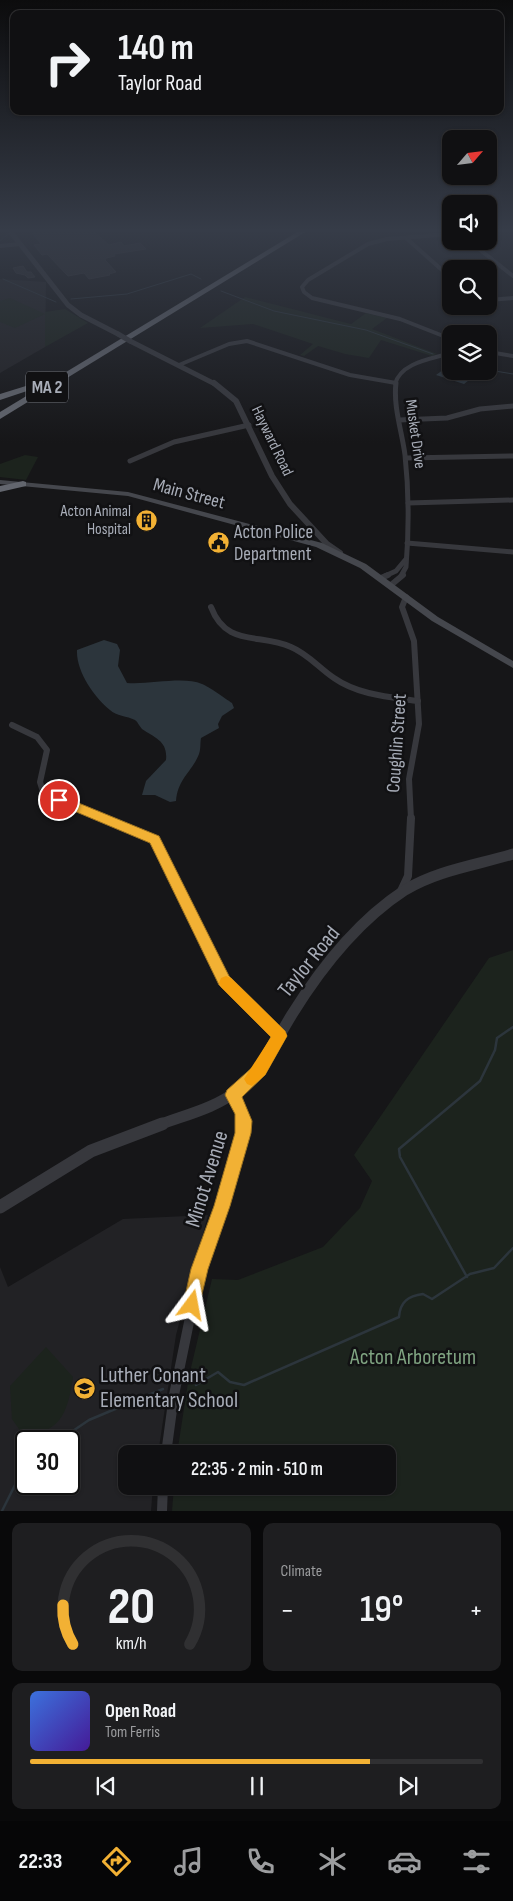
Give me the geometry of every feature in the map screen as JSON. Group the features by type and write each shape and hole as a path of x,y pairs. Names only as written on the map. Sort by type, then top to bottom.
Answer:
{"highway":[{"name":"MA 2","path":"0,409 179,302"},
{"name":"MA 2","path":"0,416 188,302"},
{"path":"0,397 19,392 49,380"},
{"path":"0,489 22,484"}],"main road":[{"name":"Main Street","path":"0,482 128,494 318,543 343,555 381,578 435,618 513,665"}],"street":[{"name":"Hayward Road","path":"65,302 81,315 214,383 230,395 242,409 276,483 290,504 313,530 318,543"},
{"path":"327,302 400,319 442,335"},
{"path":"179,365 229,344 247,341 350,375 396,383"},
{"path":"497,353 513,356"},
{"name":"Musket Drive","path":"390,585 404,574 407,556 408,503 406,458 399,420 396,383 399,373 409,367 442,355"},
{"path":"399,420 447,418 480,409 513,406"},
{"path":"130,462 174,442 249,425"},
{"path":"406,458 513,456"},
{"path":"408,503 513,500"},
{"path":"313,530 318,543"},
{"path":"407,543 513,552"},
{"path":"381,578 396,571 404,564 407,556"},
{"name":"Coughlin Street","path":"401,891 408,876 412,831 409,779 419,724 414,641 402,607 406,598"},
{"path":"211,606 214,619 227,631 291,646 309,657 340,682 354,688 372,694 418,701"},
{"path":"12,725 35,735 45,745 47,750 40,782 44,795 155,840 224,981 280,1036"},
{"name":"Taylor Road","path":"0,1207 91,1151 224,1100 232,1095 260,1070 298,1004 323,970 401,891 448,872 513,854"},
{"name":"Minot Avenue","path":"167,1445 179,1368 200,1269 222,1206 243,1133 244,1121 242,1111 232,1095"},
{"path":"162,1511 163,1495"}],"shaded area":[{"path":"0,302 46,302 45,347 0,373"},
{"path":"442,371 442,377 436,375"},
{"path":"452,380 469,380 464,384"},
{"path":"104,640 117,644 120,650 118,666 127,683 194,682 208,687 232,703 234,708 222,716 218,724 219,728 201,738 199,754 179,786 176,801 170,802 155,795 142,795 146,781 166,760 165,748 160,741 142,729 135,720 115,714 104,705 92,691 83,675 77,658 77,650"},
{"name":"Luther Conant Elementary School","path":"208,1215 176,1335 159,1445 118,1445 118,1495 152,1495 151,1511 0,1511 0,1267 8,1287 123,1219"}],"green space":[{"path":"0,302 18,302 45,314 15,328 0,322"},
{"path":"238,302 263,302 351,324 366,313 387,318 372,329 437,354 432,356 381,340 369,358 345,354 318,346 304,356 300,355 313,344 253,324 200,328"},
{"path":"65,309 88,323 45,347 45,312"},
{"path":"25,455 38,457 26,480 0,477 0,464"},
{"name":"Acton Arboretum","path":"513,950 513,1511 172,1511 173,1495 396,1495 396,1445 178,1445 189,1376 212,1279 238,1280 323,1247 360,1208 372,1181 354,1155 489,958"},
{"path":"46,1347 73,1377 65,1410 54,1425 45,1430 20,1430 12,1419 10,1386"}],"waterway":[{"path":"249,302 274,311 366,330 433,354"},
{"path":"497,371 513,374"},
{"path":"467,1276 400,1157 399,1149 480,1081 495,1050 497,1038 513,1027"},
{"path":"467,1276 494,1268 513,1248"},
{"path":"196,1385 218,1372 230,1382 244,1385 399,1317 401,1307 409,1298 423,1294 432,1299 467,1276"},
{"path":"74,1430 89,1420 163,1389"},
{"path":"2,1511 15,1485"}],"slow traffic":[{"path":"226,983 280,1036 260,1070 252,1079"}],"place":[{"name":"Acton Animal Hospital","path":"147,520"},
{"name":"Acton Police Department","path":"218,543"},
{"name":"Luther Conant Elementary School","path":"84,1388"}],"route":[{"path":"59,800 155,840 224,981 280,1036 260,1070 240,1091 232,1095 242,1111 244,1121 243,1133 222,1206 200,1269 192,1305"}]}
